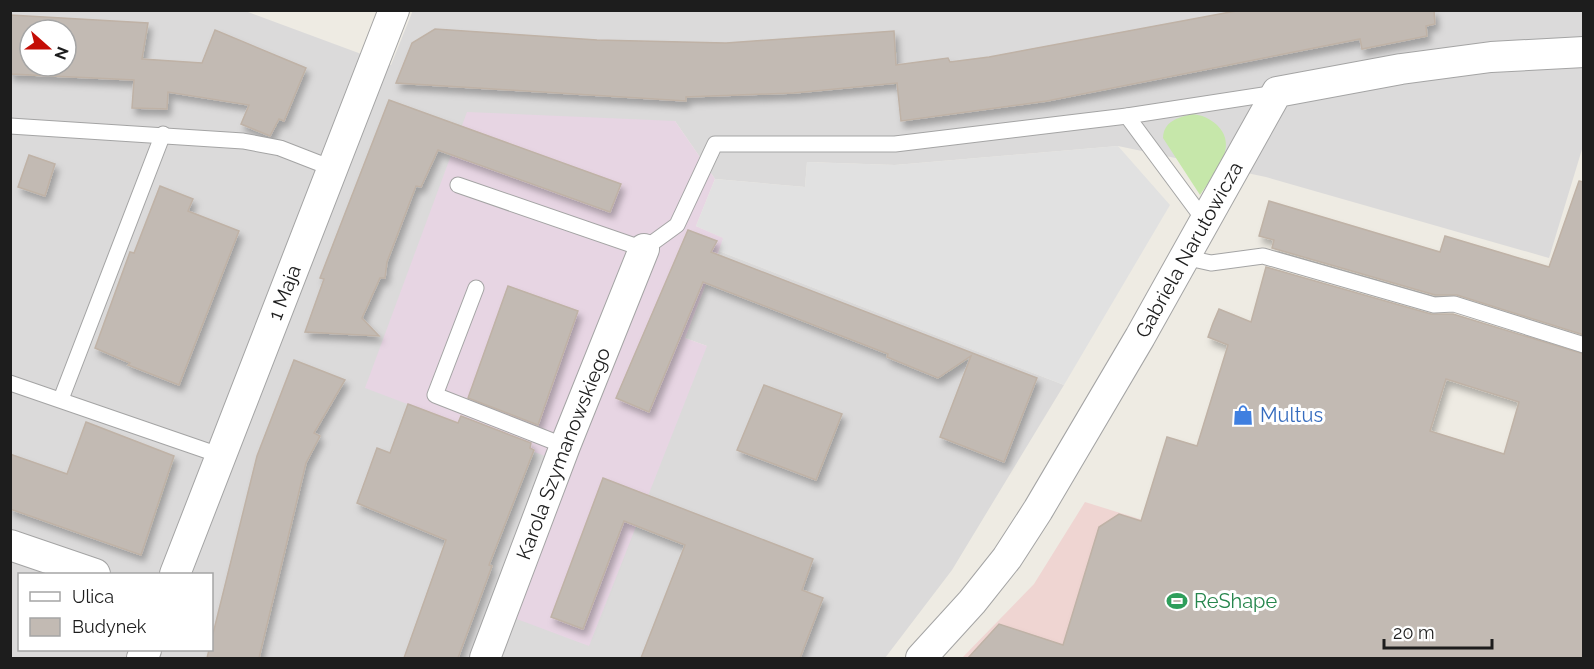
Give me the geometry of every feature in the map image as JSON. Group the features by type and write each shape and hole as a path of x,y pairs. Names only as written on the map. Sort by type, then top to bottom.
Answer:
{"street":[{"name":"1 Maja","path":"175,573 394,10"},
{"path":"1276,93 1401,69 1491,57 1584,52"},
{"name":"Gabriela Narutowicza","path":"921,658 972,602 1019,539 1126,360 1276,93"},
{"name":"Karola Szymanowskiego","path":"485,658 565,446 644,249"},
{"path":"10,545 92,573"}],"lane":[{"path":"458,185 644,249 677,225 715,144 895,144 1127,116 1276,93"},
{"path":"1127,116 1204,220"},
{"path":"10,126 164,134 243,141 280,148 334,169"},
{"path":"60,399 164,134"},
{"path":"1184,257 1211,263 1263,255 1434,305 1454,304 1584,345"},
{"path":"476,288 435,395 565,446"},
{"path":"10,383 222,456"}],"shaded area":[{"path":"218,10 248,12 391,65 413,10 1583,11 1583,146 1549,258 1266,177 1118,146 895,165 807,162 805,187 715,179 675,121 365,388 707,346 685,338 719,251 1064,385 952,570 885,658 11,658 10,11"},
{"path":"467,112 675,121 715,179 696,226 724,238 685,338 707,346 589,646 493,610 553,459 365,388"},
{"path":"1118,146 1170,205 1064,385 719,251 723,238 696,226 715,179 805,187 807,162 895,165"},
{"path":"1085,502 1373,592 1353,658 962,658 1034,584"}],"green space":[{"path":"1192,114 1211,120 1217,125 1226,142 1222,161 1200,195 1163,138 1169,124"}],"building":[{"path":"1241,10 1434,10 1435,24 1426,26 1427,36 1362,49 1360,39 1047,101 901,121 897,83 794,93 686,97 686,101 396,83 412,43 435,29 597,40 726,43 894,31 896,65 948,58 950,62 989,57"},
{"path":"10,15 62,18 18,18 18,74 10,74"},
{"path":"78,19 148,23 142,59 202,63 215,30 306,68 284,121 279,119 270,136 241,124 249,105 168,92 167,109 132,108 134,80 78,77"},
{"path":"389,100 621,184 610,212 438,150 421,187 416,186 387,262 385,278 380,278 362,318 379,336 305,332 324,279 320,278"},
{"path":"29,155 55,164 45,196 18,187"},
{"path":"1579,181 1584,182 1584,335 1457,295 1435,295 1272,248 1274,240 1259,236 1269,201 1440,252 1445,236 1549,267"},
{"path":"160,186 193,199 188,211 239,231 179,385 128,365 130,363 95,348 130,252 134,253"},
{"path":"688,230 717,241 711,252 1037,378 1004,462 940,437 971,356 938,378 887,357 888,354 703,282 649,412 616,398"},
{"path":"1266,267 1431,314 1453,314 1584,354 1584,658 968,658 999,624 1063,645 1099,527 1119,514 1141,521 1167,437 1197,446 1228,345 1208,337 1219,309 1251,322","holes":["1446,379 1519,402 1504,454 1430,431"]},
{"path":"508,286 578,311 538,425 468,398"},
{"path":"294,360 345,380 314,433 320,436 306,463 259,658 207,658 209,651 213,651 213,634 257,456"},
{"path":"764,385 842,414 816,480 737,450"},
{"path":"408,404 458,423 461,416 531,443 530,448 534,450 489,565 492,566 458,658 404,658 446,540 357,503 377,448 390,453"},
{"path":"86,422 174,456 141,555 10,509 10,454 67,474"},
{"path":"603,478 813,559 802,590 823,598 800,658 641,658 685,545 624,521 583,629 551,617"}],"place":[{"name":"Multus","path":"1243,415"},
{"name":"ReShape","path":"1177,601"}]}
